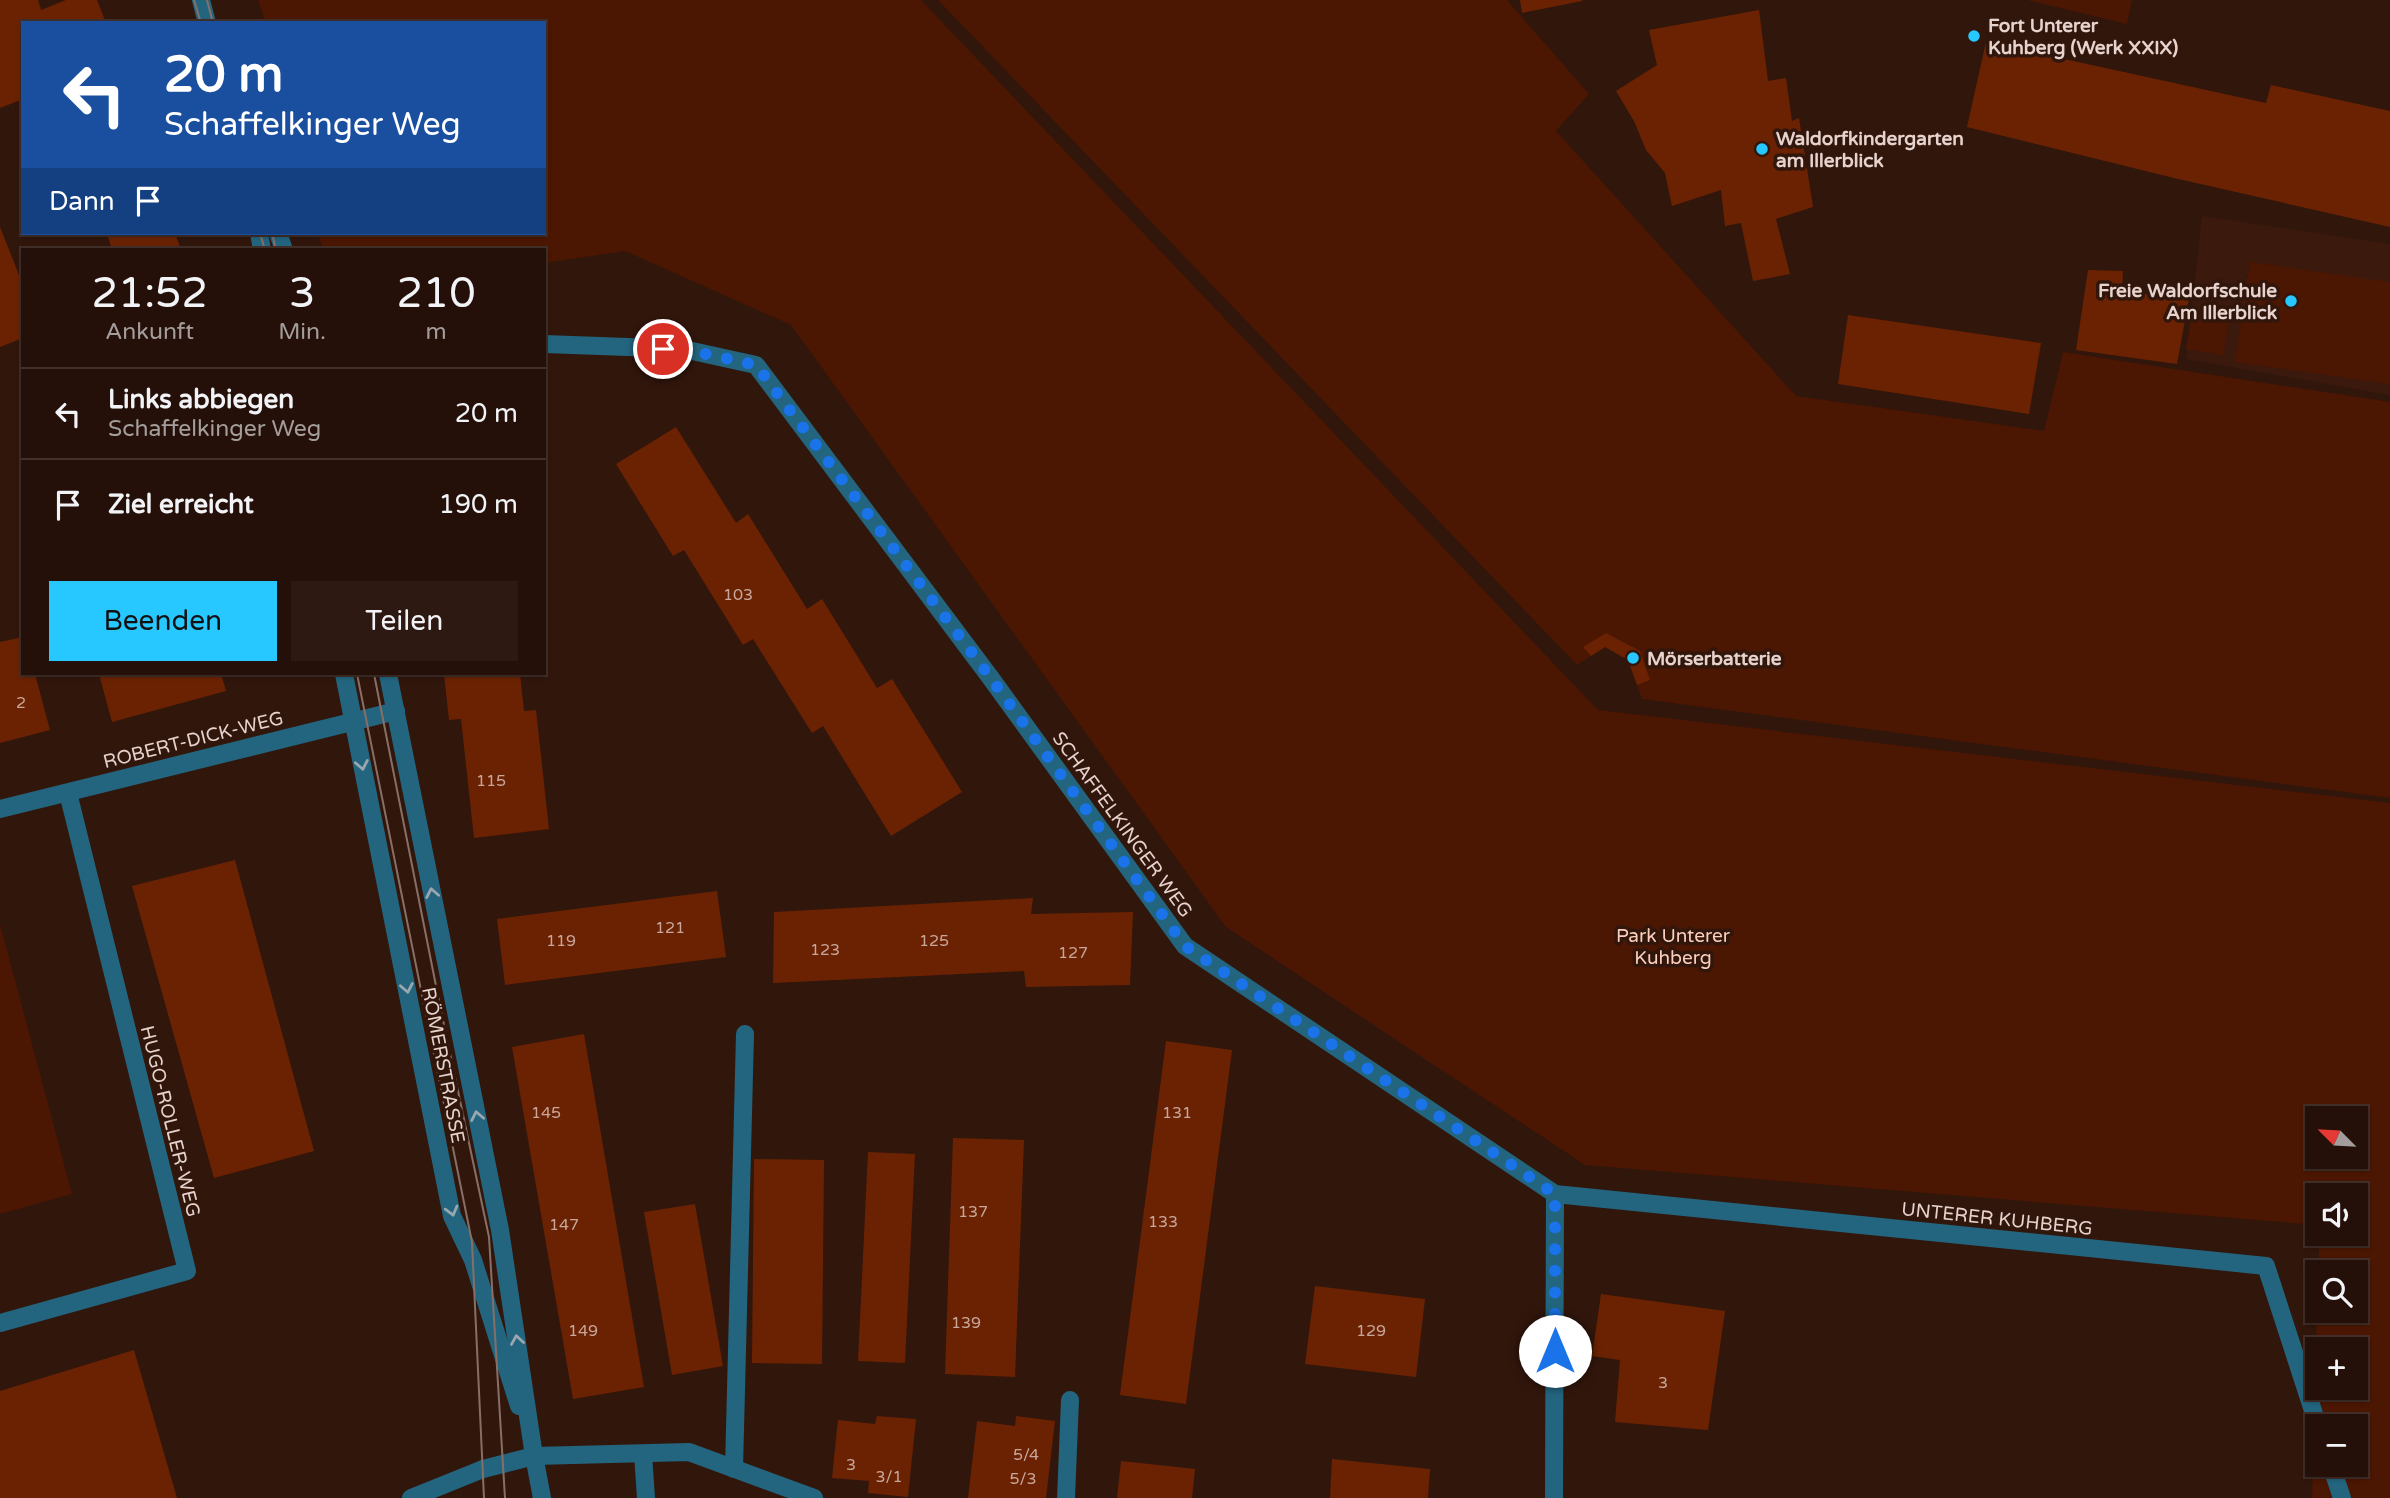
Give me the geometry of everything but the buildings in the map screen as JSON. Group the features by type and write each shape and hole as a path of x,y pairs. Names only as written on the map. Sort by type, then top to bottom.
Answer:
{"street":[{"path":"201,0 206,21"},
{"name":"SCHAFFELKINGER WEG","path":"546,345 683,349 756,365 990,677 1185,946 1555,1194"},
{"name":"RÖMERSTRASSE","path":"344,675 452,1216 473,1260 534,1456"},
{"name":"RÖMERSTRASSE","path":"388,675 499,1230 542,1498"},
{"name":"ROBERT-DICK-WEG","path":"0,809 396,711"},
{"name":"HUGO-ROLLER-WEG","path":"0,1323 187,1271 68,793"},
{"path":"734,1469 745,1034"},
{"path":"1554,1498 1555,1194"},
{"name":"UNTERER KUHBERG","path":"1555,1194 2266,1266 2314,1414"},
{"path":"1066,1498 1070,1400"},
{"path":"411,1498 484,1469 534,1456 689,1452 814,1498"},
{"path":"643,1454 646,1498"},
{"path":"2335,1477 2342,1498"}],"shaded area":[{"name":"Freie Waldorfschule Am Illerblick","path":"2202,216 2390,244 2390,395 2186,359"}],"green space":[{"name":"Park Unterer Kuhberg","path":"258,0 921,0 1598,710 2390,803 2390,1498 2312,1498 2313,1477 2368,1477 2368,1414 2314,1414 2315,1400 2368,1400 2368,1337 2316,1337 2317,1323 2368,1323 2368,1260 2319,1260 2319,1246 2368,1246 2368,1183 2305,1183 2305,1224 1585,1165 1226,927 791,325 625,251 546,263 546,248 322,248 319,235 546,235 546,21 265,21"},
{"path":"938,0 1507,0 1589,94 1556,131 1796,396 2044,431 2063,352 2390,402 2390,798 1642,699 1628,660 1605,647 1577,665"},
{"path":"2027,0 2132,0 2127,24"},
{"path":"2250,262 2390,282 2390,384 2235,362"},
{"path":"2193,307 2230,313 2223,355 2186,349"},
{"path":"0,924 72,1194 0,1214"}],"tram line":[{"path":"194,0 200,21"},
{"path":"207,0 212,21"},
{"path":"261,235 264,248"},
{"path":"272,235 276,248"},
{"path":"357,675 472,1242 484,1498"},
{"path":"374,675 489,1237 505,1498"}],"place":[{"name":"Fort Unterer Kuhberg (Werk XXIX)","path":"1974,36"},
{"name":"Waldorfkindergarten am Illerblick","path":"1762,149"},
{"name":"Freie Waldorfschule Am Illerblick","path":"2291,301"},
{"name":"Mörserbatterie","path":"1633,658"}],"route":[{"path":"663,349 683,349 756,365 990,677 1185,946 1555,1194 1555,1351"}]}
